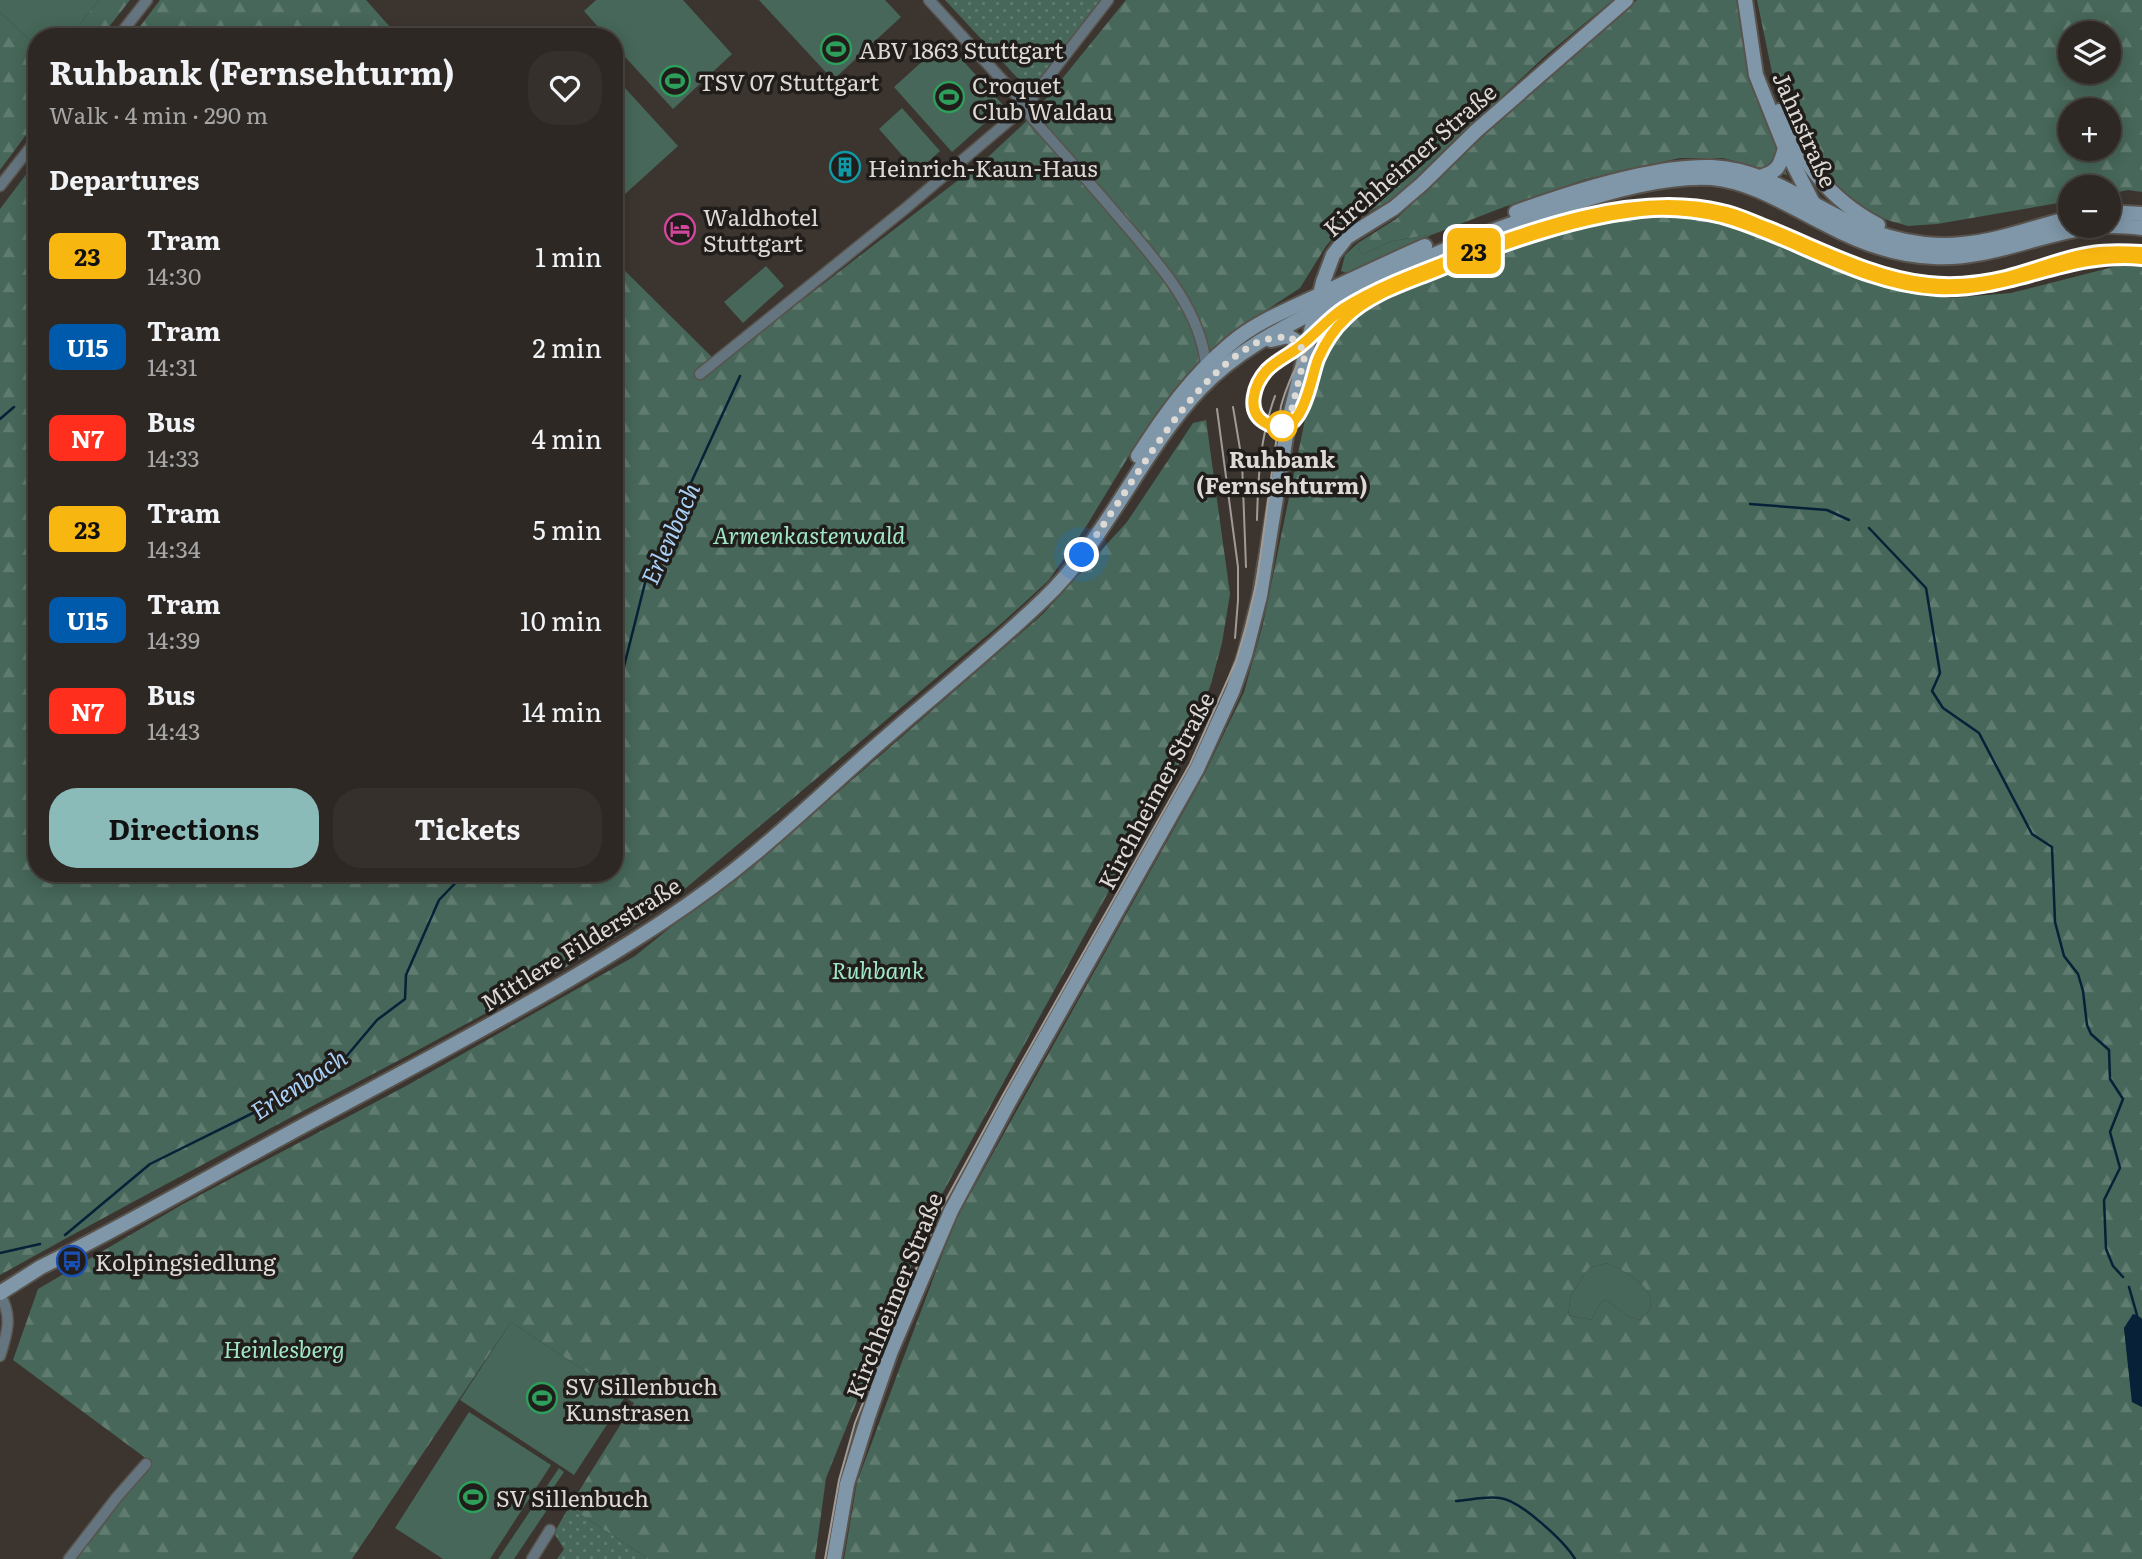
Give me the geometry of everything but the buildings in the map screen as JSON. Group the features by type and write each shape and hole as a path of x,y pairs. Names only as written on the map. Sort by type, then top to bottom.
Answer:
{"main road":[{"name":"Kirchheimer Straße","path":"834,1559 847,1484 868,1417 891,1351 951,1211 1009,1102 1197,769 1233,690 1260,596 1286,435 1330,262 1347,237 1394,208 1413,192 1476,131 1626,0"},
{"name":"Jahnstraße","path":"1745,0 1756,75 1785,148 1812,202 1833,229"},
{"name":"Jahnstraße","path":"1755,59 1786,126 1814,173 1840,201 1878,225 1888,237 1933,244 1963,244 2058,221"},
{"path":"1760,177 1773,172 1781,163 1785,148"},
{"name":"Mittlere Filderstraße","path":"1105,523 1134,464 1158,424 1188,385 1231,343 1260,323 1428,245 1474,227 1571,193 1674,170 1712,167 1760,177 1850,222 1888,237"},
{"name":"Mittlere Filderstraße","path":"0,1294 32,1272 477,1034 616,952 674,914 751,857 1048,596 1105,523 1142,465 1199,390 1234,358 1259,341 1428,255 1477,236 1599,196 1675,180 1711,178 1742,184 1769,195 1833,229"},
{"path":"2121,213 2142,214"},
{"path":"1833,229 1891,250 1923,257 1950,258 1992,253 2092,227 2142,228"},
{"path":"1259,341 1288,336 1299,343 1305,355"},
{"path":"1199,390 1206,366"}],"street":[{"path":"125,28 147,0"},
{"path":"929,0 1017,96 1033,119 1169,278 1200,337 1206,366"},
{"path":"700,374 906,208 1025,107 1108,0"},
{"path":"0,186 28,150"},
{"path":"0,1294 9,1319 0,1356"},
{"path":"69,1559 146,1464"},
{"path":"533,1559 550,1530"}],"green space":[{"path":"0,0 99,0 77,28 28,28 28,38 0,12"},
{"path":"99,0 130,0 108,28 77,28"},
{"path":"160,0 366,0 391,28 139,28"},
{"name":"TSV 07 Stuttgart","path":"596,0 683,0 732,54 673,109 623,55 623,28 599,28 584,11"},
{"name":"ABV 1863 Stuttgart","path":"759,0 885,0 901,17 833,80"},
{"path":"945,0 1101,0 1036,85 1026,87"},
{"name":"Armenkastenwald","path":"1126,0 1613,0 1545,56 1395,198 1343,226 1326,246 1300,288 1223,339 1136,444 1087,525 1049,580 1003,622 668,903 505,1002 0,1275 0,209 28,172 28,882 623,882 623,269 719,364 987,158 1032,116"},
{"path":"1637,0 1737,0 1751,81 1787,175 1723,158 1680,158 1586,179 1434,234 1392,241 1361,255 1358,243 1396,219 1501,119"},
{"path":"1757,0 2142,0 2142,192 2121,191 2121,175 2058,175 2058,203 1937,224 1908,226 1865,210 1818,173 1773,77"},
{"path":"0,12 28,38 28,132 0,170"},
{"name":"Croquet Club Waldau","path":"945,41 1004,106 952,152 894,87"},
{"path":"623,86 678,146 623,196"},
{"path":"902,108 940,151 917,172 879,129"},
{"path":"1664,212 1722,221 1806,251 1853,272 1913,291 1951,298 2011,293 2121,265 2142,265 2142,1319 2137,1315 2124,1328 2132,1402 2142,1407 2142,1559 844,1559 857,1482 954,1223 1204,775 1244,692 1263,624 1308,405 1320,362 1328,347 1358,312 1425,280 1500,251 1634,215","holes":["1606,1263 1635,1278 1649,1294 1651,1303 1640,1320 1628,1316 1606,1300 1601,1302 1591,1320 1568,1315 1571,1295 1589,1268"]},
{"path":"1434,234 1347,273 1341,271 1345,255 1358,243 1361,255 1392,241"},
{"path":"766,266 784,286 743,323 724,302"},
{"name":"Heinlesberg","path":"1206,420 1230,594 1222,643 1211,684 1180,762 936,1205 826,1478 815,1559 649,1559 569,1507 634,1403 511,1322 352,1559 74,1559 151,1462 13,1360 38,1289 183,1204 406,1086 635,956 837,793 1043,614 1127,522 1193,423"},
{"path":"1606,1263 1635,1278 1649,1294 1651,1303 1640,1320 1628,1316 1606,1300 1601,1302 1591,1320 1568,1315 1571,1295 1589,1268"},
{"name":"SV Sillenbuch Kunstrasen","path":"511,1322 625,1397 574,1475 460,1400"},
{"name":"SV Sillenbuch","path":"469,1412 551,1465 490,1559 443,1559 395,1528"},
{"path":"559,1468 564,1472 547,1497 553,1501 514,1559 498,1559"},
{"path":"569,1507 649,1559 557,1559 564,1549 554,1533"}],"water":[{"path":"2133,1314 2142,1319 2142,1407 2132,1402 2124,1328"}],"waterway":[{"name":"Erlenbach","path":"623,670 645,583 740,376"},
{"path":"0,419 14,407"},
{"path":"1750,504 1827,510 1849,520"},
{"path":"1869,528 1926,588 1940,673 1932,691 1943,708 1979,733 2032,834 2052,847 2055,922 2064,956 2078,974 2087,1025 2091,1034 2109,1050 2110,1079 2123,1099 2110,1132 2120,1168 2104,1200 2106,1249 2113,1266 2123,1277"},
{"name":"Erlenbach","path":"65,1235 150,1164 257,1111 345,1058 377,1020 405,999 406,975 439,900 456,882"},
{"path":"0,1253 40,1244"},
{"path":"2129,1287 2137,1315"},
{"path":"1456,1501 1489,1497 1509,1500 1541,1523 1575,1559"}],"tram line":[{"name":"23","path":"2142,252 2093,253 2003,278 1977,282 1930,283 1893,276 1859,265 1728,212 1699,206 1632,206 1496,242 1420,271 1356,302 1329,319 1301,346 1268,369 1258,382 1254,406 1259,418 1269,425 1283,426 1299,416 1315,368 1329,338 1353,311 1366,302 1491,249 1627,213 1665,210 1721,217 1855,269 1930,289 1978,288 2094,259 2142,259"},
{"path":"825,1559 839,1480 855,1423 942,1207 1190,764 1236,661 1257,581 1281,406 1300,360 1323,331 1343,314 1367,301 1461,262 1563,227 1634,212 1667,210 1728,220 1870,275 1929,288 1988,287 2090,261 2142,259"},
{"path":"1306,341 1269,370 1255,388 1253,399 1256,412 1260,419 1267,423 1283,426 1298,416 1306,400 1318,360 1335,330"},
{"path":"1257,520 1261,457 1275,396"},
{"path":"1233,407 1242,461 1246,567"},
{"path":"1217,409 1238,567 1235,638"}],"place":[{"name":"ABV 1863 Stuttgart","path":"836,49"},
{"name":"TSV 07 Stuttgart","path":"675,81"},
{"name":"Croquet Club Waldau","path":"949,97"},
{"name":"Heinrich-Kaun-Haus","path":"845,167"},
{"name":"Waldhotel Stuttgart","path":"680,229"},
{"name":"Ruhbank (Fernsehturm)","path":"1282,426"},
{"name":"Kolpingsiedlung","path":"72,1261"},
{"name":"SV Sillenbuch Kunstrasen","path":"542,1398"},
{"name":"SV Sillenbuch","path":"473,1497"}],"route":[{"path":"1082,555 1142,465 1199,390 1234,358 1259,341 1288,336 1299,343 1305,355 1288,425 1282,426"}],"park label":[{"name":"Ruhbank","path":"878,969"}]}
